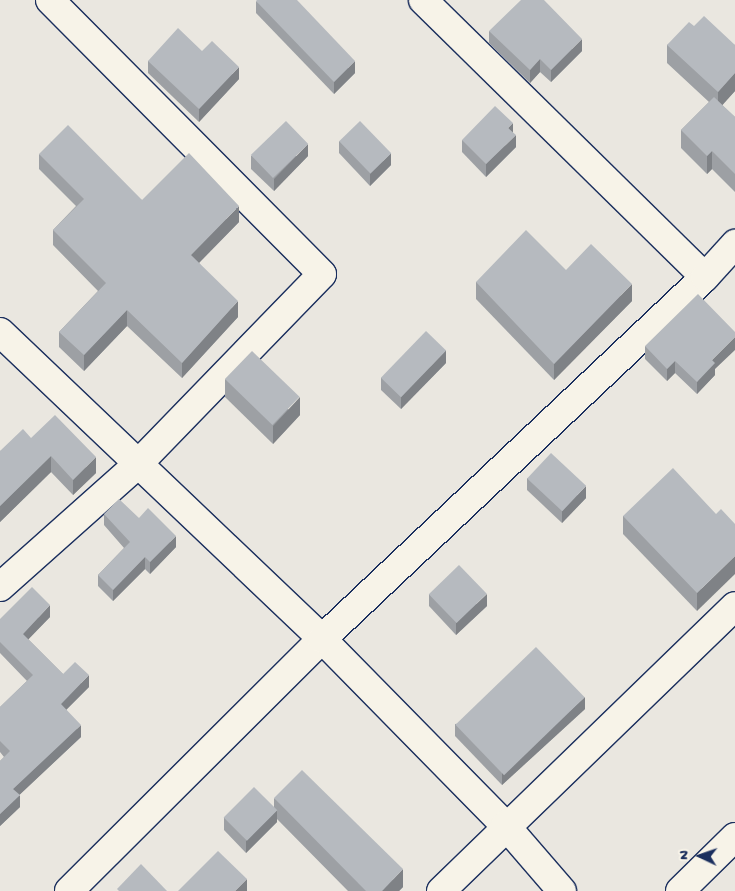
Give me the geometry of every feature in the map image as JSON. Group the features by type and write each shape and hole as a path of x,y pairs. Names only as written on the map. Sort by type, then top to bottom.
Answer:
{"street":[{"path":"0,587 138,464 322,274 50,0"},
{"path":"422,0 705,277"},
{"path":"69,891 322,639 705,277 735,244"},
{"path":"0,332 322,639 505,825 562,891"},
{"path":"441,891 505,825 735,606"},
{"path":"680,891 735,837"}],"building":[{"path":"257,0 297,0 355,61 334,82"},
{"path":"521,0 544,0 582,39 551,70 540,59 530,70 489,31"},
{"path":"704,16 735,45 735,73 718,92 667,45 689,22 694,26"},
{"path":"178,28 202,51 212,41 239,67 199,109 148,61"},
{"path":"714,97 735,117 735,174 712,151 707,156 681,130"},
{"path":"495,106 513,123 508,128 516,135 486,164 462,140"},
{"path":"286,121 308,144 273,178 251,155"},
{"path":"360,121 391,153 370,174 339,141"},
{"path":"68,125 142,200 189,153 239,206 191,255 238,301 182,363 127,310 84,355 59,332 106,283 53,230 84,199 39,154"},
{"path":"526,230 566,270 591,244 632,284 554,364 476,282"},
{"path":"698,294 735,332 735,337 712,360 715,363 697,382 675,361 667,369 645,346"},
{"path":"426,331 446,350 401,397 381,378"},
{"path":"252,351 299,397 272,425 225,379"},
{"path":"55,415 96,457 73,480 51,456 0,506 0,451 23,429 31,438"},
{"path":"551,453 586,486 562,511 527,479"},
{"path":"673,468 716,514 721,509 735,524 735,556 697,593 623,516"},
{"path":"119,499 139,518 148,508 176,536 150,562 145,557 113,590 98,575 130,542 104,514"},
{"path":"459,565 487,594 457,623 429,594"},
{"path":"32,587 50,605 23,634 63,674 75,662 89,675 61,704 81,725 13,789 20,795 0,814 0,761 10,751 0,741 0,707 33,675 0,642 0,619"},
{"path":"536,647 585,697 504,775 455,725"},
{"path":"302,770 403,869 382,891 366,891 274,798"},
{"path":"254,787 277,810 247,841 224,817"},
{"path":"218,851 247,879 235,891 178,891"},
{"path":"141,864 167,891 119,891 117,889"}]}
